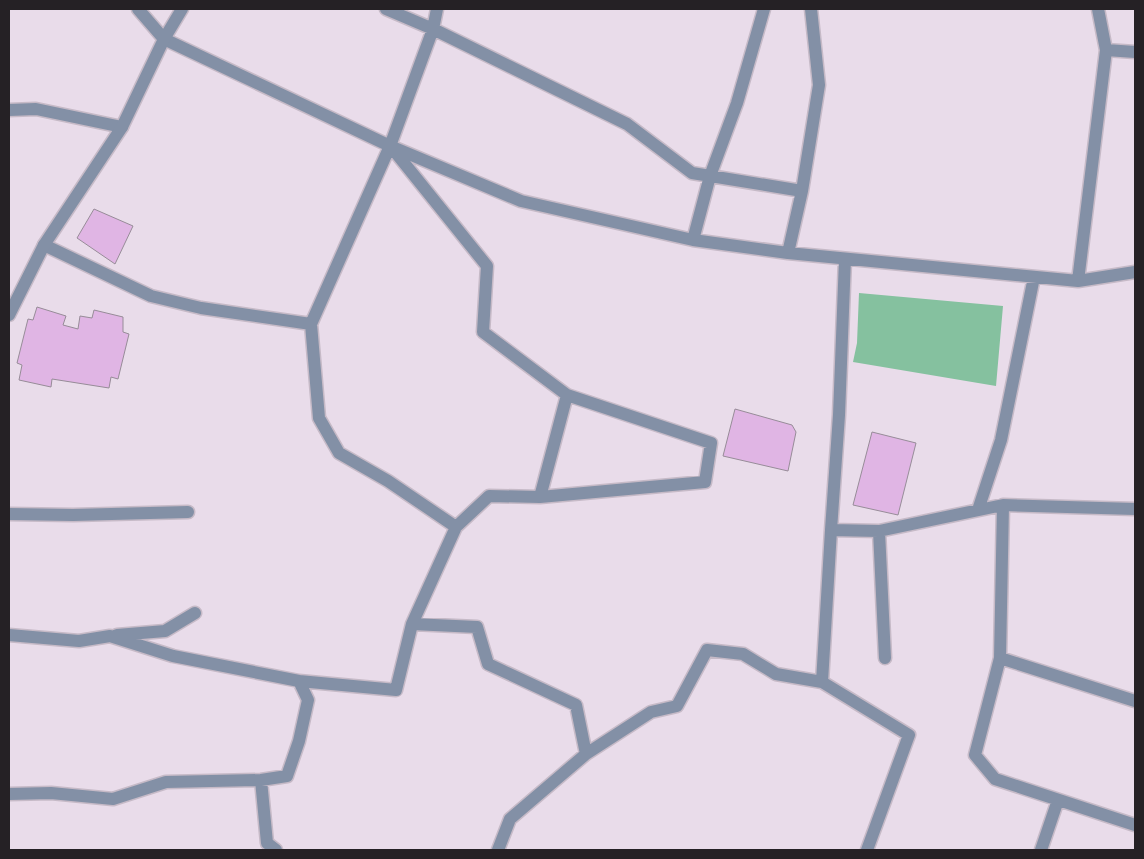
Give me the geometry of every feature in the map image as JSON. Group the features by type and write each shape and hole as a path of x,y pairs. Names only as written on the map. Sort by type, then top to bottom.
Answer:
{"street":[{"path":"138,9 164,39 390,146 521,201 693,240 788,253 1078,282 1135,272"},
{"path":"9,315 44,244 122,127 164,39 182,9"},
{"path":"386,9 433,29 627,124 692,173 802,191"},
{"path":"438,9 433,29 390,146 311,324 319,418 339,453 388,480 456,527"},
{"path":"693,240 710,176 737,103 764,9"},
{"path":"788,253 802,191 819,85 811,9"},
{"path":"1078,282 1106,50 1098,9"},
{"path":"1106,50 1135,52"},
{"path":"9,110 36,109 122,127"},
{"path":"110,636 173,656 299,681 396,690 412,624 456,527 489,496 540,497 705,482 711,443 567,395 483,332 488,266 390,146"},
{"path":"44,244 151,296 201,308 311,324"},
{"path":"822,682 839,415 845,259"},
{"path":"978,510 1000,440 1034,277"},
{"path":"540,497 567,395"},
{"path":"831,530 878,531 1003,505 1135,509"},
{"path":"1003,505 1000,658 975,755 995,779 1135,825"},
{"path":"9,514 73,515 188,512"},
{"path":"878,531 885,658"},
{"path":"9,635 79,641 165,631 195,613"},
{"path":"412,624 476,627 488,664 576,705 586,754"},
{"path":"498,850 510,819 586,754 651,712 677,706 707,650 743,654 776,674 822,682 909,735 867,850"},
{"path":"1000,658 1135,701"},
{"path":"9,794 52,793 113,798 166,782 261,780 287,776 299,741 308,700 299,681"},
{"path":"261,780 267,843 276,850"},
{"path":"1041,850 1058,800"}],"green space":[{"path":"859,293 1003,306 996,386 853,362 857,343"}],"building":[{"path":"94,209 133,226 115,264 77,238"},
{"path":"37,307 66,316 63,325 78,329 80,316 92,318 94,310 123,317 123,332 129,334 118,379 111,377 109,388 52,379 51,387 19,380 22,365 17,363 28,319 33,320"},
{"path":"735,409 792,425 796,432 788,471 723,456"},
{"path":"872,432 916,443 898,515 853,505"}]}
